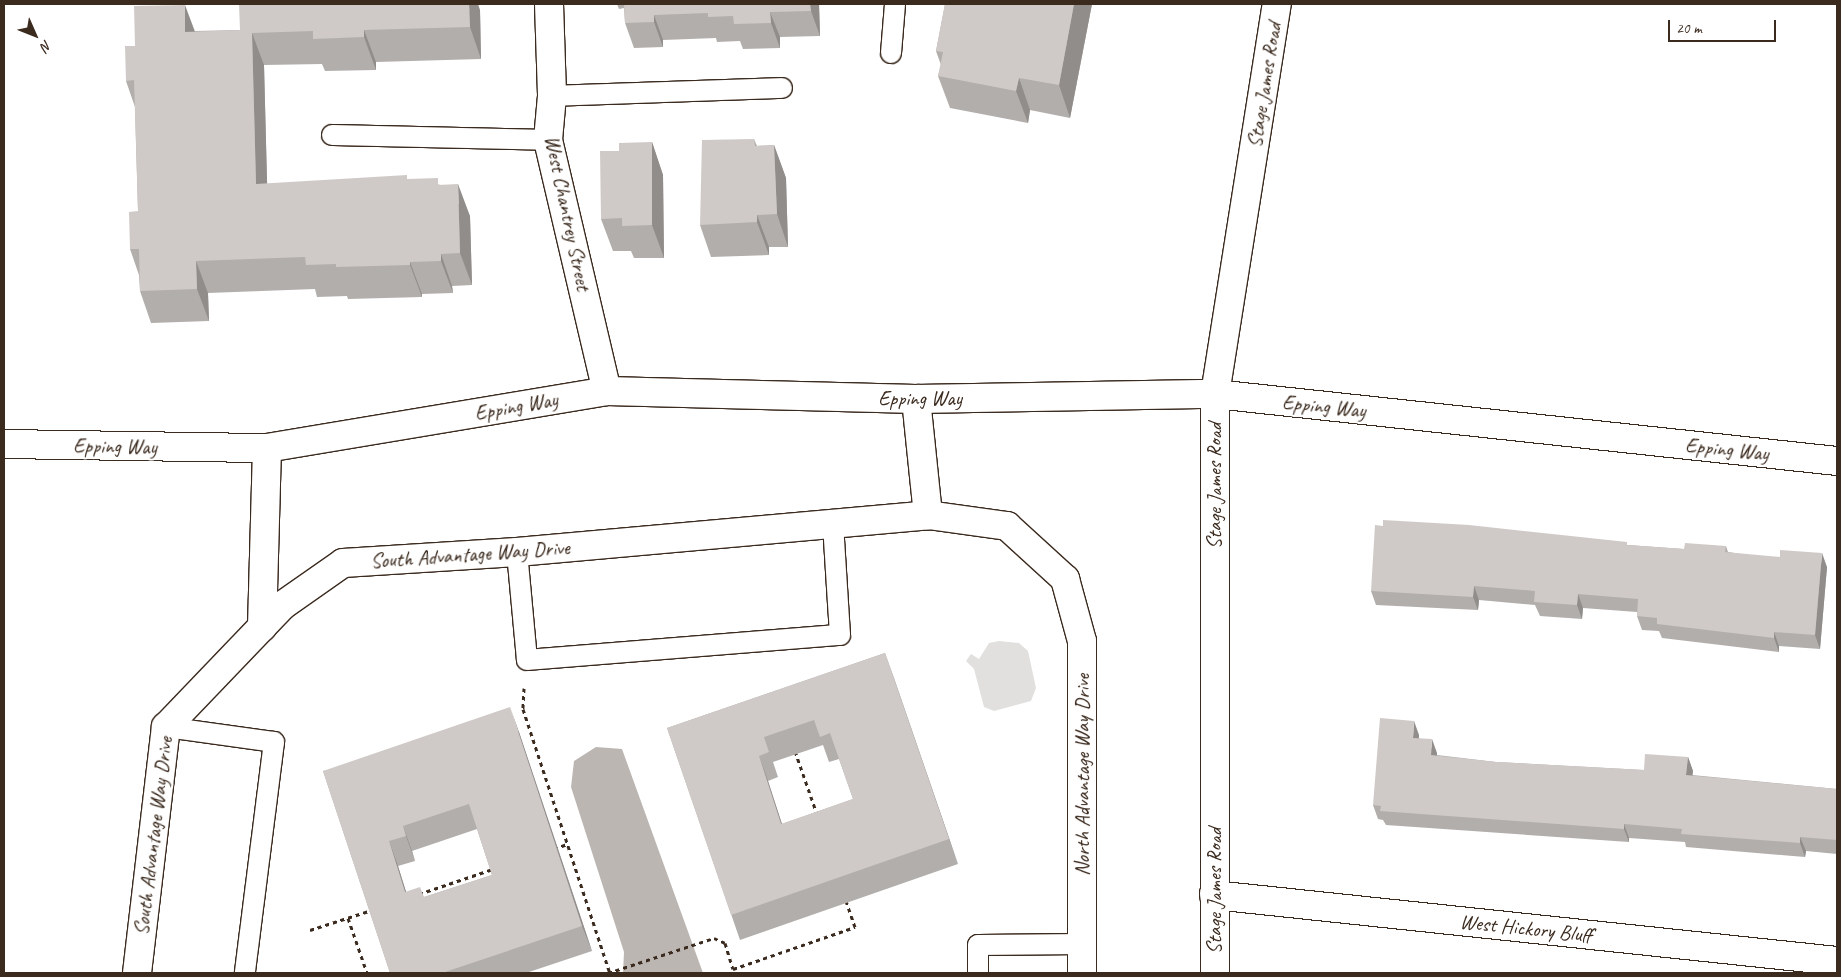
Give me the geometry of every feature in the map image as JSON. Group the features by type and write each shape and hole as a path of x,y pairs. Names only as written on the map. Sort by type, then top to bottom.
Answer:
{"street":[{"name":"West Chantrey Street","path":"549,4 552,96 548,140 607,390"},
{"name":"Stage James Road","path":"1215,973 1214,394 1278,4"},
{"name":"Epping Way","path":"4,444 267,448 607,390 916,399 1214,394 1837,461"},
{"path":"916,399 928,515"},
{"path":"262,626 267,448"},
{"name":"South Advantage Way Drive","path":"137,973 166,727 283,605 343,563 517,552 928,515 1007,526 1066,579"},
{"name":"North Advantage Way Drive","path":"1066,579 1082,640 1082,973"},
{"name":"West Hickory Bluff","path":"1214,895 1837,961"}],"lane":[{"path":"891,53 896,4"},
{"path":"552,96 782,88"},
{"path":"332,135 548,140"},
{"path":"517,552 527,660 840,635 833,523"},
{"path":"166,727 274,742 245,973"},
{"path":"978,973 978,945 1082,944"}],"path":[{"path":"527,660 523,710 609,973 714,938 725,943 734,971 855,927 845,899"},
{"path":"793,744 818,817"},
{"path":"549,850 567,844"},
{"path":"412,896 504,866"},
{"path":"310,930 376,908"},
{"path":"348,918 367,973"}],"shaded area":[{"path":"999,641 1019,643 1028,651 1036,688 1031,701 994,711 984,707 974,669 966,661 971,654 979,659 989,643"},
{"path":"596,747 622,749 703,973 623,973 624,952 571,787 574,761"}],"building":[{"path":"239,4 469,4 470,27 364,30 364,37 313,39 313,31 252,33 256,184 407,175 407,179 438,178 438,185 458,184 460,253 441,254 441,261 410,262 410,265 336,267 336,264 306,265 305,257 196,261 197,289 140,291 139,249 130,249 129,212 138,211 134,80 126,81 125,46 135,46 134,6 185,5 185,32 240,30"},
{"path":"624,4 810,4 811,11 770,12 771,23 734,24 733,16 708,17 708,13 654,15 654,22 625,23"},
{"path":"945,4 1074,4 1059,85 1019,78 1016,91 938,76 943,52 936,51"},
{"path":"754,139 755,146 774,145 777,214 757,215 757,222 700,225 702,140"},
{"path":"652,142 652,225 622,226 622,218 601,219 600,151 619,151 619,143"},
{"path":"1383,520 1469,525 1627,542 1627,545 1684,549 1685,543 1726,546 1725,552 1780,557 1780,550 1822,553 1815,635 1774,632 1774,638 1657,624 1657,618 1637,616 1638,599 1578,594 1577,605 1534,602 1535,591 1474,586 1473,597 1371,591 1375,525 1383,526"},
{"path":"885,653 949,839 731,915 667,728","holes":["814,720 820,737 830,733 853,799 781,824 759,756 769,752 764,737"]},
{"path":"510,707 582,926 442,973 390,973 323,771","holes":["469,804 492,875 424,897 420,887 405,892 389,841 406,836 403,826"]},
{"path":"1380,718 1414,721 1413,738 1432,739 1431,755 1496,762 1644,770 1645,754 1688,757 1686,775 1837,789 1837,840 1800,837 1800,843 1681,834 1682,829 1624,824 1624,829 1380,811 1381,806 1373,805"}]}
